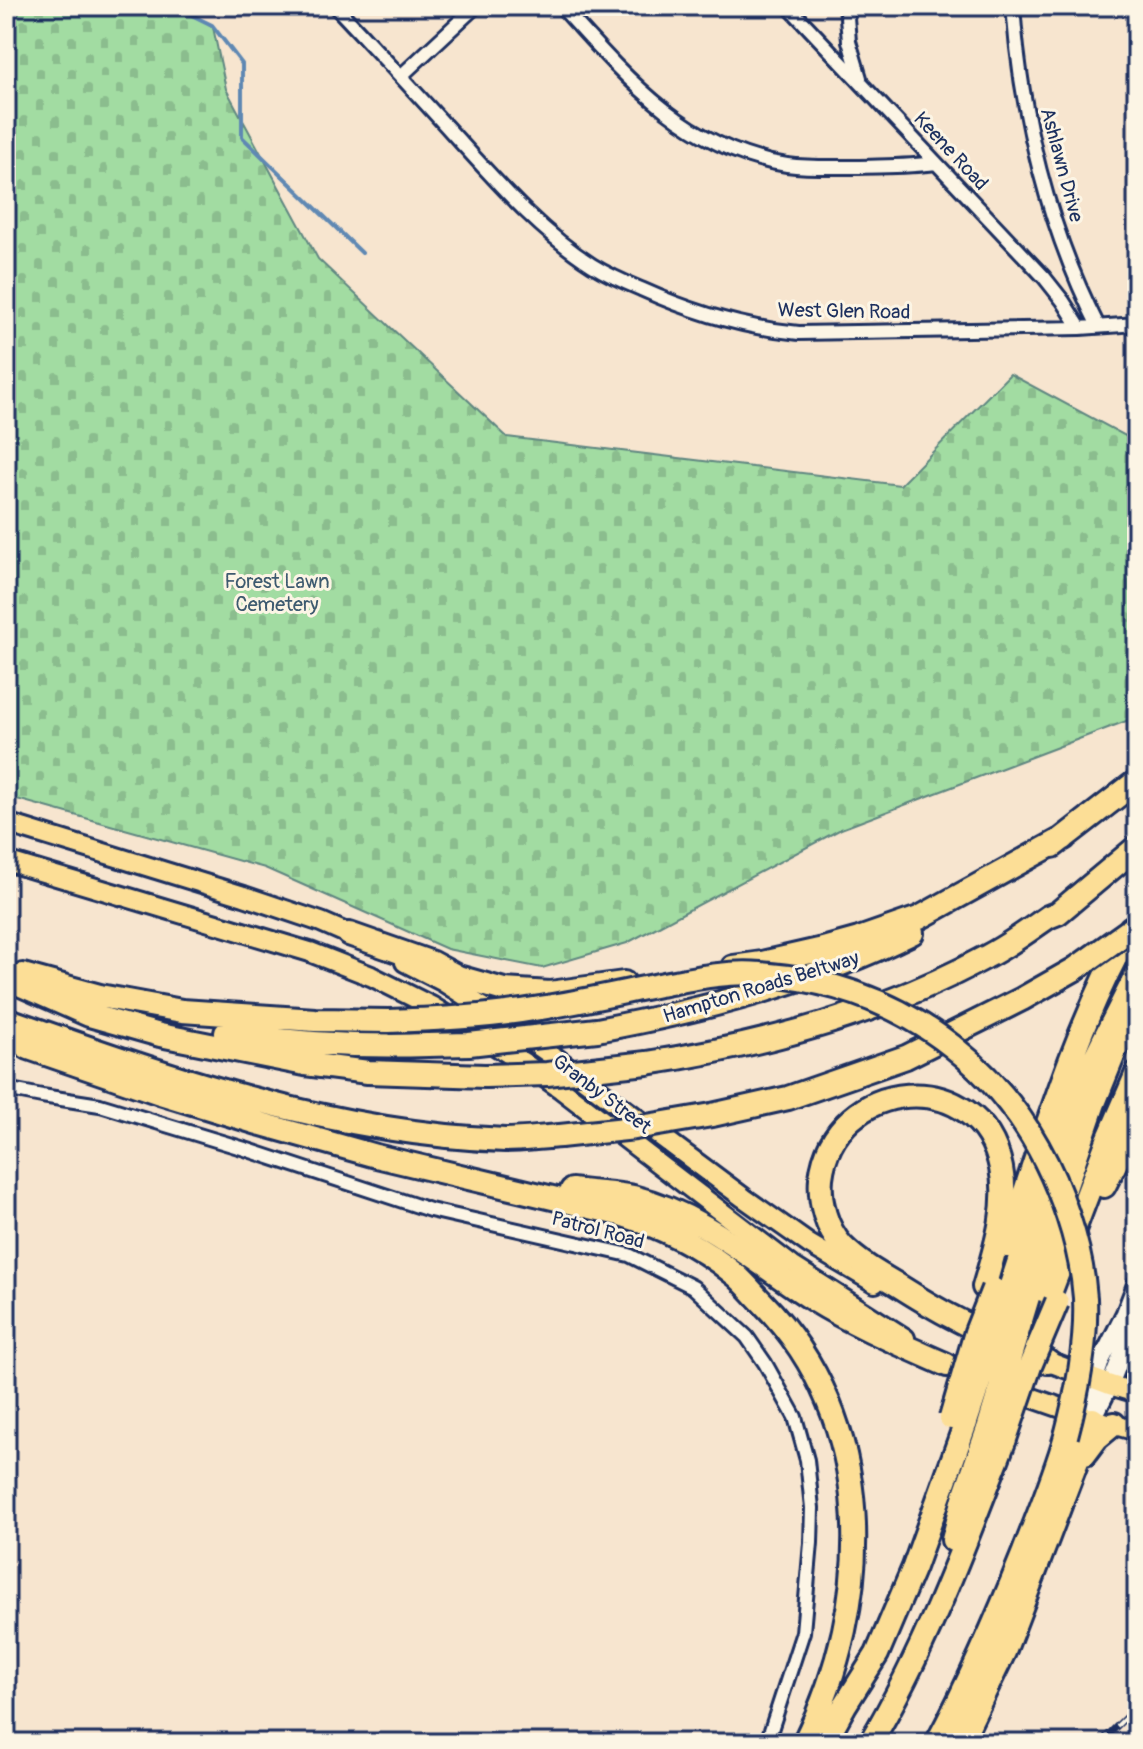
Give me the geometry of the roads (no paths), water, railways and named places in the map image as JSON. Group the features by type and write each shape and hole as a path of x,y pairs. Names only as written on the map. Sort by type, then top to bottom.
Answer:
{"highway":[{"name":"Hampton Roads Beltway","path":"8,977 98,1007 187,1027 298,1043 469,1044 597,1030 718,1004 828,971 869,954 931,924 989,890 1064,838 1137,781"},
{"path":"349,934 481,984 519,992 565,991 762,963 859,939 919,918 1064,838"},
{"path":"8,977 89,1015 160,1035 305,1064 368,1072 485,1076 547,1074 647,1063 755,1043 847,1018 947,977 989,956 1058,913 1137,847"},
{"path":"996,1434 1020,1295 1078,1040 1137,917"},
{"path":"6,1019 94,1051 198,1083 345,1121 507,1140 560,1136 635,1128 788,1098 906,1057 1075,969 1137,925"},
{"path":"8,977 182,1011 315,1020 389,1021 475,1017 539,1009 686,980 731,973 759,973 830,984 889,1007 949,1043 992,1083 1027,1127 1060,1191 1083,1272 1085,1301 1079,1386 1049,1489 998,1615 937,1743"},
{"path":"1020,1295 1052,1160 1072,1106 1137,974"},
{"path":"1020,1295 1137,995"},
{"path":"6,1034 29,1048 244,1119 376,1156 650,1223 695,1247 738,1277 781,1320 813,1369 837,1422 850,1472 854,1522 851,1591 837,1655 815,1721 804,1743"},
{"path":"824,1743 845,1705 898,1580 958,1420 1020,1295 1108,1140 1137,1073"},
{"path":"870,1743 900,1691 932,1623 965,1494 996,1434 1039,1364 1020,1295 998,1240 1004,1191 1001,1168 996,1151 982,1128 966,1110 953,1102 929,1096 904,1095 882,1100 858,1113 833,1141 823,1165 820,1192 824,1212 841,1245 860,1262 1039,1364"},
{"path":"958,1420 976,1332 1020,1295 1083,1233 1137,1121"},
{"path":"495,1183 632,1197 664,1208 720,1234 814,1300 844,1317 947,1365"},
{"path":"960,1743 1004,1652 1074,1468 1097,1438 1096,1419"}],"main road":[{"name":"Granby Street","path":"6,823 244,896 349,934 442,981 481,1006 809,1244 903,1301 1039,1364 1137,1393"},
{"name":"Granby Street","path":"6,861 310,952 371,976 431,1006 561,1089 792,1266 947,1365 1032,1398 1137,1431"},
{"path":"1096,1419 1102,1382 1101,1361 1137,1282"},
{"path":"1102,1382 1137,1316"}],"street":[{"name":"West Glen Road","path":"335,6 515,202 593,265 617,279 690,310 725,321 799,333 1080,328 1137,324"},
{"path":"401,76 476,6"},
{"path":"561,6 619,70 660,108 684,125 730,149 787,165 813,167 935,163"},
{"name":"Keene Road","path":"788,6 1044,277 1080,328"},
{"path":"846,6 849,41 863,85"},
{"name":"Ashlawn Drive","path":"1013,6 1021,82 1045,190 1067,258 1098,326"},
{"name":"Patrol Road","path":"6,1089 100,1105 430,1210 629,1255 693,1287 747,1337 765,1363 795,1417 807,1460 812,1508 803,1632 765,1743"}],"waterway":[{"path":"173,6 212,25 242,64 242,137 362,253"}],"railway":[{"path":"1100,1743 1137,1706"}],"park label":[{"name":"Forest Lawn Cemetery","path":"277,592"}]}
